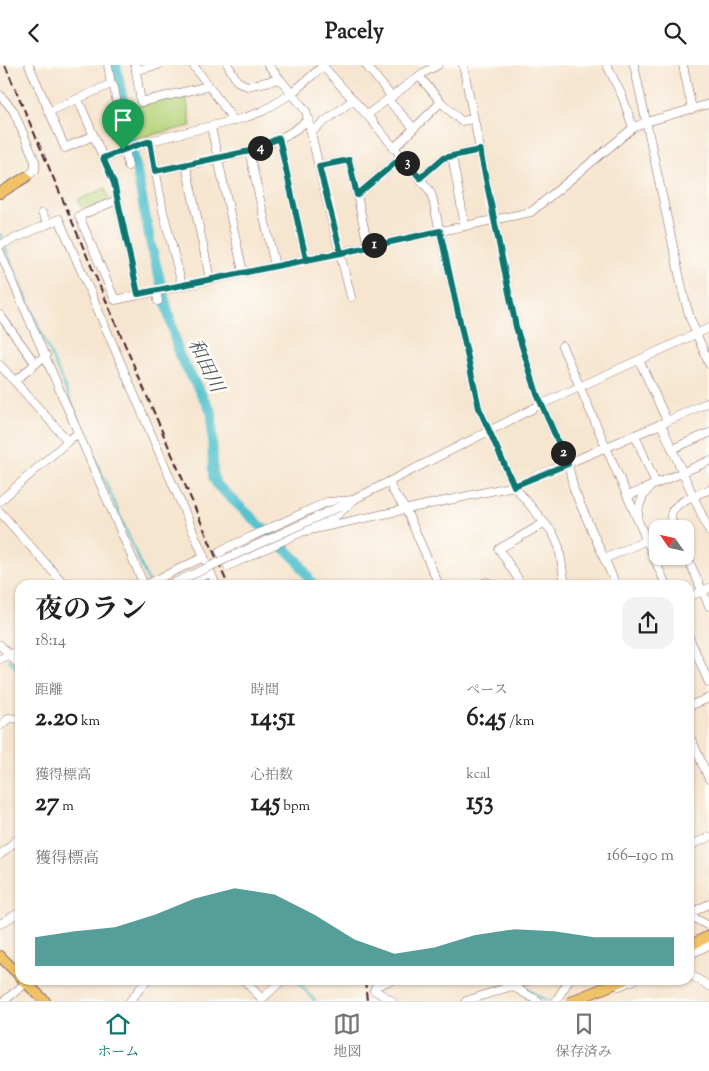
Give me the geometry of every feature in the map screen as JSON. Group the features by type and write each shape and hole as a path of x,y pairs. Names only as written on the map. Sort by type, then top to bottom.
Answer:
{"main road":[{"path":"0,193 26,177"},
{"path":"694,945 709,936"},
{"path":"694,946 709,940"},
{"path":"0,956 15,972"},
{"path":"28,985 45,1001"},
{"path":"564,1001 602,985"},
{"path":"572,1001 612,985"}],"street":[{"path":"29,65 65,148 93,136"},
{"path":"108,65 111,84 114,87 128,148 128,166"},
{"path":"158,65 136,67 141,102 209,87"},
{"path":"193,65 234,121"},
{"path":"228,65 237,81 247,86 280,79"},
{"path":"268,65 306,111 351,297"},
{"path":"103,158 150,141 234,121 263,111 291,94 323,65 368,115 420,178 432,196 479,408 514,486 553,533 559,547 564,580"},
{"path":"366,65 414,128"},
{"path":"368,115 419,76 438,65"},
{"path":"463,65 516,327 523,353 542,405 568,464 574,489 614,580"},
{"path":"607,65 623,98 633,128"},
{"path":"634,65 684,297 696,334 709,363"},
{"path":"683,65 692,109"},
{"path":"419,76 440,102 461,121 474,119"},
{"path":"48,112 111,84"},
{"path":"0,95 13,110 35,161 35,169 26,177"},
{"path":"623,98 640,95"},
{"path":"78,99 114,183 138,294"},
{"path":"312,131 353,100"},
{"path":"394,148 440,102"},
{"path":"117,200 79,216 115,299 531,212 633,128 646,121 709,104"},
{"path":"155,171 250,151 293,131 308,119"},
{"path":"211,127 243,272"},
{"path":"279,138 306,259"},
{"path":"150,141 163,211 182,285"},
{"path":"420,178 443,158 480,150"},
{"path":"250,151 275,266"},
{"path":"452,156 465,226"},
{"path":"357,195 402,157"},
{"path":"319,166 349,160 368,246"},
{"path":"186,165 210,279"},
{"path":"42,213 48,224"},
{"path":"2,244 59,219 214,580"},
{"path":"0,252 78,433 145,580"},
{"path":"158,301 159,290"},
{"path":"0,315 35,363"},
{"path":"181,580 354,500 542,405 709,327"},
{"path":"562,346 664,580"},
{"path":"15,381 46,355"},
{"path":"639,360 664,423 672,449 693,496 707,520 709,531"},
{"path":"0,365 68,441"},
{"path":"305,531 514,486 709,402"},
{"path":"0,501 78,433"},
{"path":"672,449 709,433"},
{"path":"635,435 653,485"},
{"path":"628,496 709,461"},
{"path":"390,482 392,490 406,510 437,580"},
{"path":"638,521 639,507 643,496 653,485"},
{"path":"672,520 672,511 676,505 709,489"},
{"path":"354,500 336,517 228,566 220,551 328,502 354,500"},
{"path":"0,512 61,580"},
{"path":"517,580 499,549 544,523"},
{"path":"604,559 647,540"},
{"path":"156,580 204,557"},
{"path":"692,565 706,590 709,606"},
{"path":"171,573 174,580"},
{"path":"196,580 210,573"},
{"path":"694,595 706,590"},
{"path":"0,645 4,658"},
{"path":"694,648 708,680"},
{"path":"694,705 709,698"},
{"path":"1,724 9,718 15,719"},
{"path":"694,745 709,779"},
{"path":"694,844 709,837"},
{"path":"0,855 15,842"},
{"path":"694,915 709,904"},
{"path":"0,924 15,915"},
{"path":"694,917 709,926"},
{"path":"694,952 709,945"},
{"path":"694,977 709,986"},
{"path":"4,1001 18,985"},
{"path":"130,1001 143,985"},
{"path":"248,985 261,1000 277,985"},
{"path":"374,985 374,990"},
{"path":"374,990 379,985"},
{"path":"466,1001 516,985"},
{"path":"556,1001 566,985"},
{"path":"580,1001 621,985"},
{"path":"513,986 538,1001"},
{"path":"374,990 392,1001"}],"green space":[{"path":"186,96 191,126 134,139 128,108"},
{"path":"105,188 109,199 83,211 78,200"}],"waterway":[{"name":"和田川","path":"116,65 151,245 179,355 212,413 213,477 217,485 298,561 310,580"},
{"path":"0,234 2,240"},
{"path":"4,245 148,580"},
{"path":"8,659 15,667"},
{"path":"301,985 315,1001"},
{"path":"521,985 547,1001"}],"railway":[{"path":"5,65 226,580"},
{"path":"365,985 367,1001"}],"route":[{"path":"123,150 103,158 114,183 138,294 341,253 440,231 479,408 514,486 568,464 537,394 523,353 480,150 443,158 420,178 402,157 357,195 349,160 319,166 341,253 306,259 279,138 250,151 155,171 150,141 123,150"}]}
